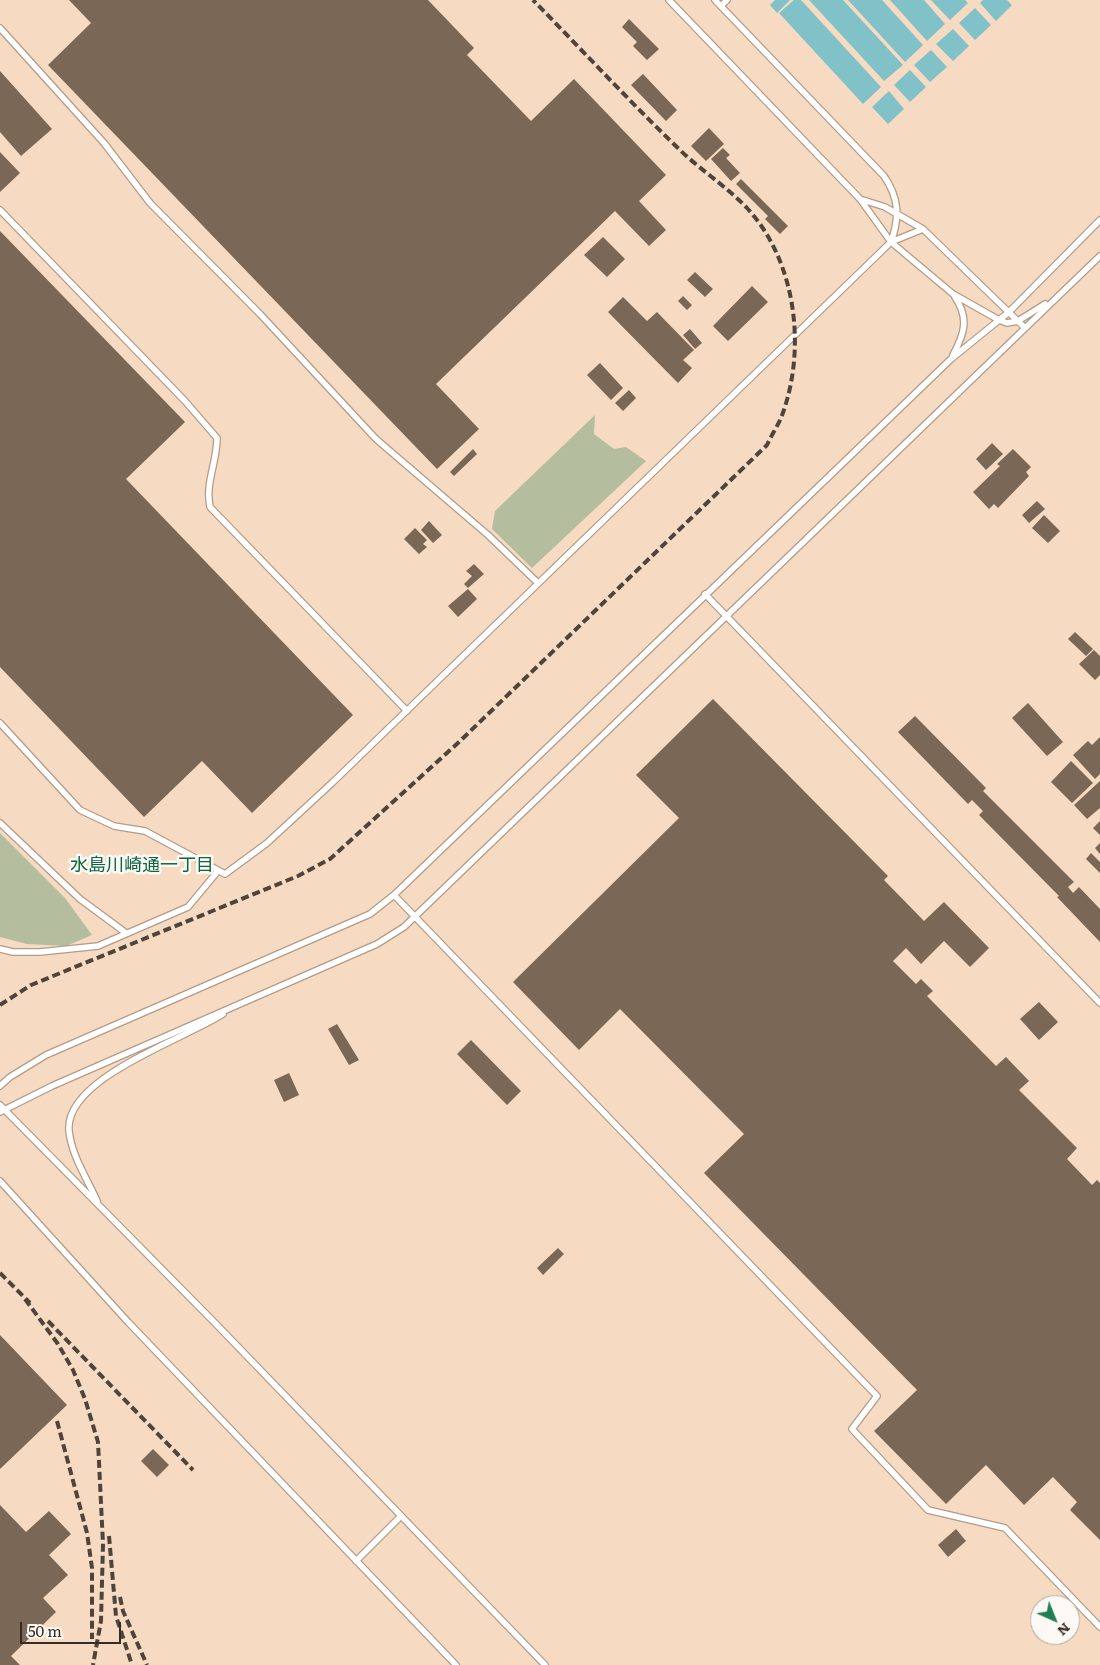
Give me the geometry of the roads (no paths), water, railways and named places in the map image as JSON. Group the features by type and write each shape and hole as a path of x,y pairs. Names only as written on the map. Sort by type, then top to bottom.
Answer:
{"lane":[{"path":"669,0 860,199 890,242 954,294 998,320 1007,323 1018,321 1060,295"},
{"path":"715,0 884,176 893,190 897,214 890,242"},
{"path":"721,6 727,0"},
{"path":"0,28 104,143 150,203 260,314 376,439 488,535 538,583"},
{"path":"860,199 885,207 923,229 1025,328"},
{"path":"0,210 185,401 217,438 217,451 207,492 210,507 407,710"},
{"path":"0,1086 10,1077 46,1055 370,914 394,895 951,359 1009,312 1100,220"},
{"path":"0,723 80,810 114,826 145,831 225,874 267,843 407,710 890,242 923,229"},
{"path":"545,1665 99,1205 2,1109 377,944 398,931 415,917 1100,256"},
{"path":"951,359 961,341 966,319 962,307 954,294"},
{"path":"706,594 1100,1004"},
{"path":"0,823 80,899 126,933"},
{"path":"0,949 13,952 88,948 188,907 218,871"},
{"path":"394,895 877,1396 852,1429 928,1510 1004,1528 1100,1627"},
{"path":"99,1205 75,1157 69,1129 74,1106 87,1090 114,1071 203,1028 237,1005"},
{"path":"0,1181 128,1322 456,1665"},
{"path":"356,1561 401,1516"}],"water":[{"path":"775,0 790,0 777,13 770,5"},
{"path":"794,0 801,0 881,87 863,104 779,13"},
{"path":"809,0 843,0 903,65 884,81"},
{"path":"848,0 882,0 923,45 905,62"},
{"path":"890,0 924,0 945,24 927,41"},
{"path":"931,0 965,0 968,3 950,20"},
{"path":"983,0 1007,0 1012,5 996,21 980,3"},
{"path":"975,8 991,25 975,40 959,23"},
{"path":"953,29 969,46 953,61 936,44"},
{"path":"931,50 947,67 930,82 914,65"},
{"path":"910,70 926,87 910,102 894,85"},
{"path":"889,91 904,109 888,124 872,107"}],"railway":[{"path":"0,1005 31,985 298,876 330,859 459,742 767,445 781,418 789,392 794,365 795,336 793,308 787,281 777,254 764,230 747,208 681,151 533,0"},
{"path":"0,1273 30,1303"},
{"path":"25,1299 58,1344 73,1370 85,1399 98,1442 103,1544 101,1621 93,1665"},
{"path":"48,1321 193,1470"},
{"path":"57,1421 87,1533 92,1568 92,1639"},
{"path":"109,1536 116,1616 132,1665"},
{"path":"120,1597 123,1611 147,1665"}],"district":[{"name":"水島川崎通一丁目","path":"142,866"}]}
